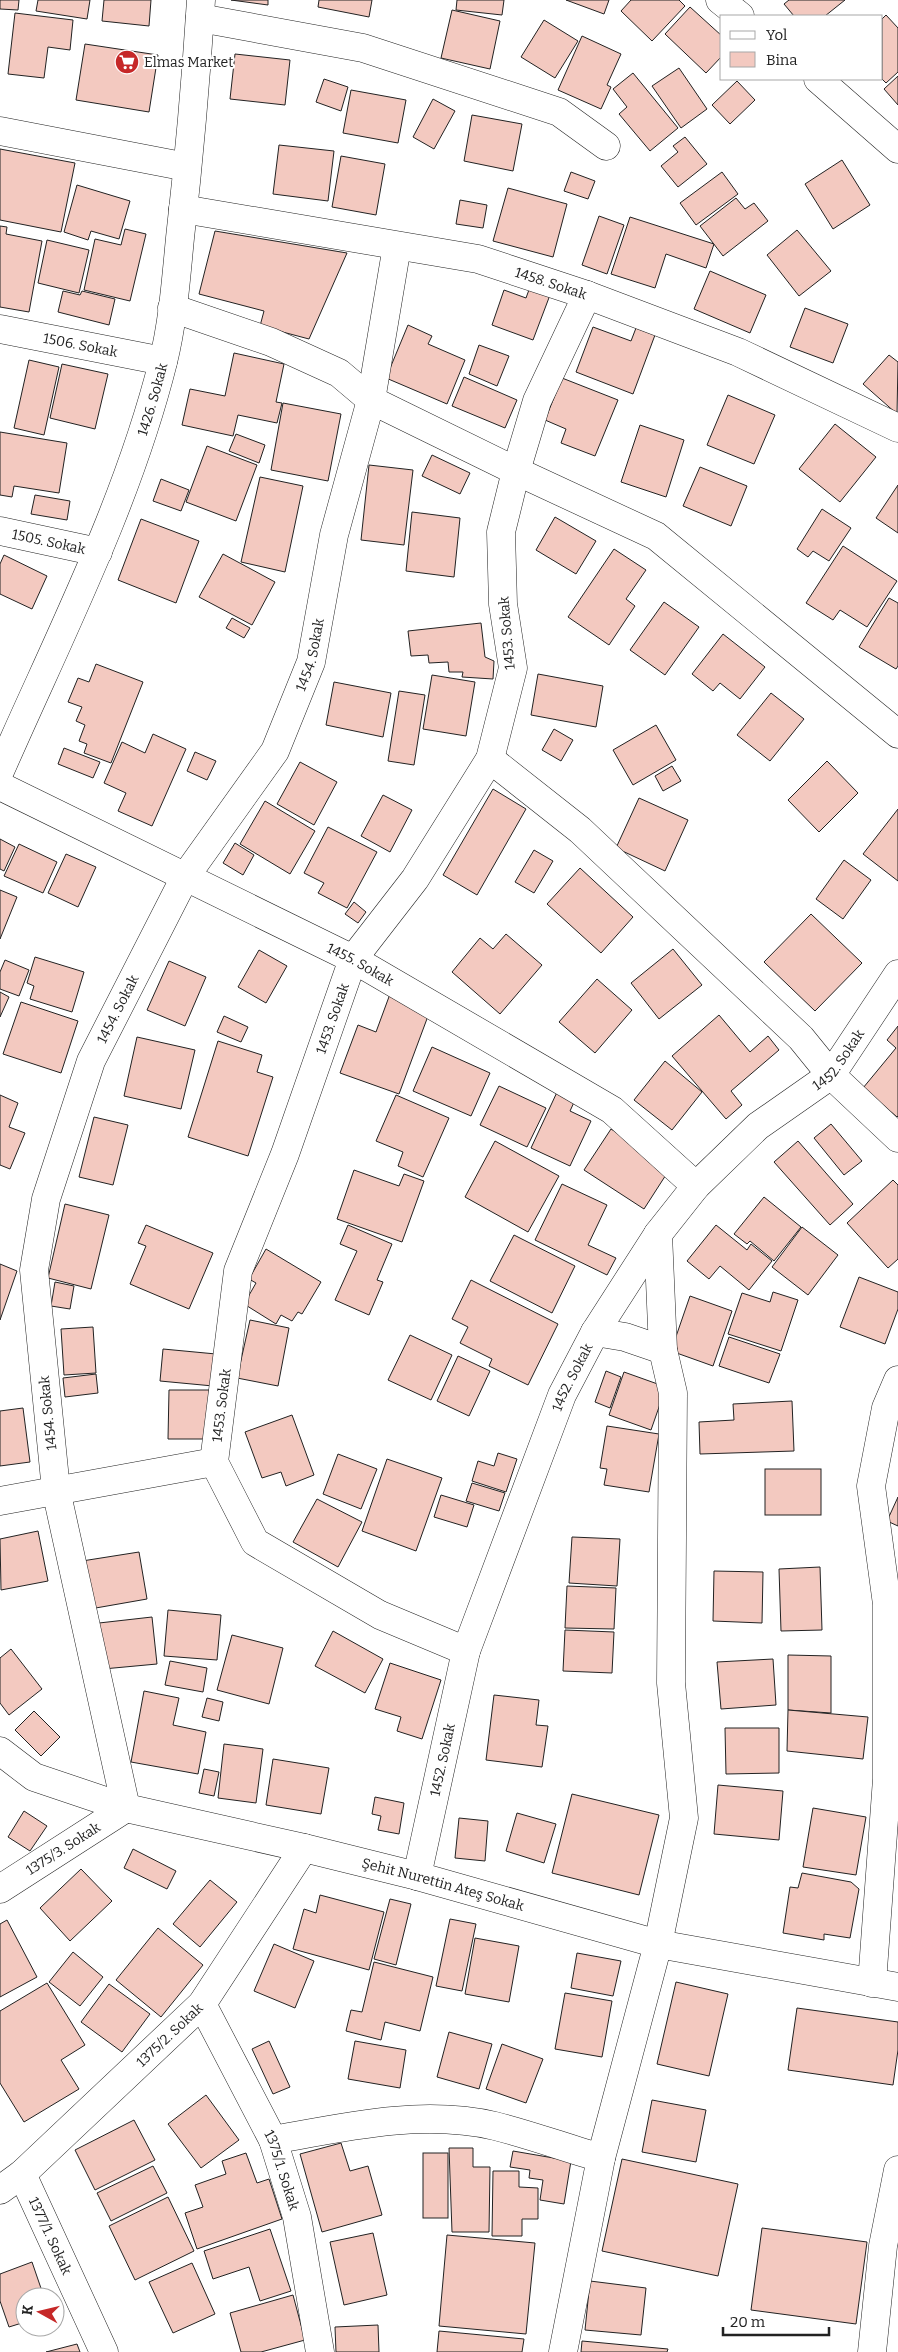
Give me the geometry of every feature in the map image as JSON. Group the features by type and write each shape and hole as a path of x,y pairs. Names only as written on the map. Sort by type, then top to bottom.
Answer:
{"street":[{"path":"720,0 739,15"},
{"path":"201,9 363,48 559,112 606,146"},
{"name":"1426. Sokak","path":"0,771 98,552 135,458 163,361 172,308 183,209 201,9"},
{"path":"819,80 898,149"},
{"path":"0,132 187,167"},
{"name":"1458. Sokak","path":"183,209 478,259 587,295 738,352 898,428"},
{"name":"1454. Sokak","path":"126,1808 56,1490 34,1270 46,1199 91,1061 185,877 275,751 311,662 334,535 371,400 397,246"},
{"name":"1453. Sokak","path":"466,1650 380,1615 255,1542 214,1462 238,1271 285,1154 353,959 415,879 490,760 513,668 503,604 500,532 537,401 587,295"},
{"path":"172,308 271,342 339,373 371,400 516,471 656,536 898,734"},
{"name":"1506. Sokak","path":"0,329 163,361"},
{"name":"1505. Sokak","path":"0,531 98,552"},
{"path":"490,760 580,830 801,1038 831,1075 898,1138"},
{"name":"1455. Sokak","path":"0,786 353,959 612,1110 696,1186"},
{"name":"1452. Sokak","path":"416,1876 466,1650 562,1395 595,1332 658,1234 696,1186 758,1126 831,1075 898,974"},
{"path":"563,2352 601,2158 658,1944 684,1818 671,1683 673,1393 663,1350 658,1234"},
{"path":"595,1332 625,1337 663,1350"},
{"path":"872,1983 886,1779 887,1604 871,1486 886,1408 898,1380"},
{"path":"0,1501 214,1462"},
{"name":"Şehit Nurettin Ateş Sokak","path":"0,1751 34,1777 126,1808 304,1848 416,1876 658,1944 898,1987"},
{"name":"1375/3. Sokak","path":"0,1889 126,1808"},
{"name":"1375/2. Sokak","path":"0,2190 22,2174 202,2004 304,1848"},
{"name":"1375/1. Sokak","path":"202,2004 273,2140 298,2217 320,2352"},
{"path":"273,2140 373,2122 433,2119 494,2126 601,2158"},
{"path":"872,2352 883,2246 898,2170"},
{"name":"1377/1. Sokak","path":"22,2174 104,2352"}],"building":[{"path":"0,0 19,0 18,10 0,9"},
{"path":"38,0 90,0 87,19 36,11"},
{"path":"104,0 151,0 149,26 102,21"},
{"path":"231,0 268,0 268,5"},
{"path":"319,0 372,0 369,17 318,7"},
{"path":"457,0 504,0 502,15 456,10"},
{"path":"566,0 609,0 604,14"},
{"path":"631,0 679,0 685,6 652,41 621,11"},
{"path":"789,0 845,0 826,15 793,15 784,4"},
{"path":"690,7 720,34 720,58 706,73 665,34"},
{"path":"452,10 500,21 490,69 441,58"},
{"path":"15,13 73,20 70,50 48,47 44,78 8,74"},
{"path":"886,15 898,28 898,72 886,83 883,80 883,18"},
{"path":"544,20 578,41 555,78 521,57"},
{"path":"582,36 621,54 607,85 611,87 601,109 558,90"},
{"path":"85,44 158,55 149,112 76,100"},
{"path":"235,54 290,60 285,105 230,99"},
{"path":"679,68 707,109 681,128 652,86"},
{"path":"633,73 678,128 650,151 619,114 627,107 613,89"},
{"path":"898,76 898,105 884,89"},
{"path":"324,79 348,87 341,111 316,102"},
{"path":"737,81 755,100 730,124 712,105"},
{"path":"351,90 406,100 398,143 343,133"},
{"path":"433,99 455,111 434,149 413,137"},
{"path":"472,115 522,124 513,171 464,161"},
{"path":"685,137 707,164 678,187 661,166 678,152 673,146"},
{"path":"279,145 334,151 328,201 273,194"},
{"path":"0,149 75,163 61,232 0,220"},
{"path":"341,156 385,164 376,215 332,207"},
{"path":"842,160 870,205 833,229 805,184"},
{"path":"571,172 595,181 588,199 564,191"},
{"path":"722,172 738,194 696,225 680,203"},
{"path":"77,185 130,201 119,239 91,231 88,240 64,232"},
{"path":"508,188 567,204 553,257 493,241"},
{"path":"736,198 745,209 754,203 768,221 723,256 700,226"},
{"path":"460,200 487,205 483,228 456,224"},
{"path":"599,216 624,225 607,274 582,265"},
{"path":"630,217 714,244 706,268 666,254 655,288 611,274"},
{"path":"0,226 7,227 6,234 42,241 29,312 0,307"},
{"path":"125,229 146,234 130,301 84,290 95,239 121,245"},
{"path":"797,230 831,271 799,296 767,255"},
{"path":"215,231 347,253 309,339 260,326 264,311 199,294"},
{"path":"47,240 89,250 79,293 38,283"},
{"path":"710,271 766,295 750,333 694,309"},
{"path":"530,287 550,295 533,340 492,325 504,290 526,298"},
{"path":"63,291 80,295 82,291 115,299 109,325 58,312"},
{"path":"805,308 848,324 833,363 790,347"},
{"path":"408,325 432,336 428,344 465,360 447,404 386,378"},
{"path":"593,327 631,341 636,328 655,335 633,394 576,372"},
{"path":"479,345 509,356 497,386 469,374"},
{"path":"234,353 284,364 276,402 282,403 277,423 238,415 233,436 182,425 190,389 225,396"},
{"path":"889,355 898,362 897,414 863,384"},
{"path":"29,360 59,367 44,435 14,428"},
{"path":"62,364 108,374 95,429 50,418"},
{"path":"464,377 517,400 505,428 452,406"},
{"path":"562,378 618,400 595,456 561,443 566,429 545,420"},
{"path":"728,395 775,415 754,464 707,445"},
{"path":"283,403 341,414 328,481 271,470"},
{"path":"835,424 876,457 840,502 799,469"},
{"path":"640,425 684,440 666,497 621,482"},
{"path":"0,432 67,443 59,493 14,486 12,497 0,495"},
{"path":"236,434 265,445 259,463 229,451"},
{"path":"207,446 257,465 236,521 186,502"},
{"path":"432,455 470,473 460,494 422,476"},
{"path":"369,465 413,470 404,545 361,540"},
{"path":"700,467 747,486 731,526 683,506"},
{"path":"260,477 303,486 285,572 241,562"},
{"path":"161,479 189,490 181,511 153,501"},
{"path":"898,485 898,533 876,518"},
{"path":"35,495 70,501 67,520 31,514"},
{"path":"822,509 851,528 829,561 813,551 808,557 797,549"},
{"path":"412,512 460,518 454,577 406,571"},
{"path":"555,517 596,541 576,574 536,550"},
{"path":"141,519 199,541 176,603 118,580"},
{"path":"843,546 897,581 867,627 840,610 833,620 806,603"},
{"path":"614,549 646,570 626,599 635,606 609,645 568,617"},
{"path":"223,554 275,582 252,625 199,597"},
{"path":"4,555 47,576 32,609 0,594 0,564"},
{"path":"889,598 898,603 898,666 896,669 859,647"},
{"path":"664,602 699,627 665,675 630,650"},
{"path":"232,618 250,628 244,638 226,628"},
{"path":"481,623 485,657 494,661 493,679 462,677 463,672 449,672 448,662 429,663 428,655 411,656 408,631"},
{"path":"723,634 765,667 740,699 720,683 713,691 692,674"},
{"path":"96,664 143,682 111,763 84,753 87,744 79,741 85,725 76,721 82,707 68,702 78,678 89,682"},
{"path":"538,674 603,686 596,727 531,715"},
{"path":"432,675 475,682 466,736 423,729"},
{"path":"334,682 391,693 383,737 326,725"},
{"path":"399,691 425,695 414,765 388,761"},
{"path":"771,693 804,719 770,761 737,735"},
{"path":"656,725 676,760 633,785 613,750"},
{"path":"554,729 573,740 561,761 542,750"},
{"path":"153,734 186,749 152,826 118,811 126,793 104,783 122,742 145,753"},
{"path":"64,748 100,762 93,778 58,764"},
{"path":"195,752 216,761 207,780 187,771"},
{"path":"827,761 858,793 819,832 788,800"},
{"path":"300,762 337,782 314,825 277,804"},
{"path":"672,766 681,781 663,791 655,776"},
{"path":"493,789 526,809 477,895 443,875"},
{"path":"383,795 412,810 390,852 361,836"},
{"path":"639,798 688,820 665,871 616,848"},
{"path":"265,801 315,831 290,874 240,844"},
{"path":"898,809 898,881 863,854"},
{"path":"328,827 377,852 347,908 318,893 324,883 304,873"},
{"path":"0,839 15,847 4,871 0,869"},
{"path":"235,843 254,855 243,875 223,863"},
{"path":"19,844 57,862 43,893 4,876"},
{"path":"534,850 553,861 534,893 515,882"},
{"path":"66,854 96,867 78,907 48,893"},
{"path":"844,860 871,880 843,919 816,899"},
{"path":"580,868 633,917 601,953 547,904"},
{"path":"0,890 17,897 0,939"},
{"path":"354,902 366,912 358,923 345,914"},
{"path":"811,914 862,963 815,1011 764,962"},
{"path":"506,934 542,965 500,1014 452,972 480,938 493,949"},
{"path":"673,949 702,985 659,1019 631,983"},
{"path":"259,950 287,966 266,1003 238,987"},
{"path":"35,957 84,972 72,1012 30,999 34,986 27,983"},
{"path":"5,960 29,970 19,996 0,989 0,972"},
{"path":"169,961 206,977 185,1026 147,1010"},
{"path":"597,979 632,1010 595,1053 559,1022"},
{"path":"0,992 9,997 0,1017"},
{"path":"390,994 431,1008 399,1094 340,1073 358,1025 376,1032"},
{"path":"21,1002 78,1021 61,1073 3,1054"},
{"path":"719,1015 750,1052 768,1036 779,1050 731,1091 742,1105 726,1119 672,1056"},
{"path":"224,1016 248,1027 241,1042 217,1032"},
{"path":"898,1026 897,1117 863,1088 896,1048 887,1040"},
{"path":"137,1037 195,1050 181,1109 124,1096"},
{"path":"218,1041 262,1055 257,1072 273,1077 248,1156 188,1137"},
{"path":"432,1047 490,1073 471,1116 413,1091"},
{"path":"665,1061 702,1092 672,1130 634,1100"},
{"path":"499,1086 546,1108 527,1147 480,1125"},
{"path":"558,1090 576,1098 570,1111 591,1121 570,1166 531,1148"},
{"path":"0,1095 18,1103 9,1127 25,1133 10,1169 0,1165"},
{"path":"396,1095 449,1118 423,1177 398,1166 403,1152 376,1141"},
{"path":"94,1117 128,1125 113,1185 79,1177"},
{"path":"831,1124 862,1161 844,1175 814,1138"},
{"path":"611,1129 671,1167 644,1209 584,1170"},
{"path":"495,1141 559,1176 528,1232 465,1197"},
{"path":"798,1141 853,1204 830,1225 774,1162"},
{"path":"354,1170 399,1186 404,1174 424,1181 402,1242 337,1219"},
{"path":"893,1180 898,1185 898,1259 888,1268 847,1223"},
{"path":"562,1184 607,1205 588,1245 616,1258 607,1275 535,1240"},
{"path":"764,1197 801,1227 774,1261 750,1241 747,1244 734,1234"},
{"path":"65,1204 109,1215 91,1289 48,1278"},
{"path":"146,1225 213,1253 189,1309 130,1284 146,1246 138,1243"},
{"path":"348,1225 392,1244 377,1280 383,1282 369,1315 335,1300 357,1251 340,1244"},
{"path":"716,1225 747,1250 751,1244 772,1261 749,1290 720,1266 709,1279 687,1261"},
{"path":"802,1227 838,1255 808,1295 772,1267"},
{"path":"514,1235 575,1266 552,1313 490,1281"},
{"path":"266,1249 321,1282 302,1314 298,1312 292,1321 281,1315 276,1324 244,1304 256,1283 249,1279"},
{"path":"0,1264 17,1271 0,1320"},
{"path":"859,1277 898,1292 898,1309 885,1344 840,1327"},
{"path":"471,1280 558,1324 528,1385 489,1366 492,1359 460,1343 468,1327 452,1319"},
{"path":"55,1282 74,1286 70,1309 51,1306"},
{"path":"773,1292 798,1300 781,1351 728,1334 742,1293 770,1302"},
{"path":"690,1296 732,1311 713,1366 671,1351"},
{"path":"250,1320 289,1328 278,1386 237,1378"},
{"path":"93,1327 96,1373 64,1375 61,1329"},
{"path":"410,1335 452,1355 431,1400 388,1380"},
{"path":"729,1337 780,1354 769,1383 719,1366"},
{"path":"163,1349 216,1354 213,1386 160,1381"},
{"path":"458,1356 490,1371 469,1416 437,1401"},
{"path":"606,1371 621,1377 610,1408 595,1402"},
{"path":"624,1372 666,1387 651,1430 609,1415"},
{"path":"96,1374 98,1393 65,1397 63,1378"},
{"path":"169,1390 209,1390 209,1439 168,1439"},
{"path":"792,1401 794,1451 700,1454 699,1422 734,1420 733,1404"},
{"path":"23,1408 30,1462 0,1466 0,1411"},
{"path":"292,1415 314,1475 286,1486 281,1472 262,1478 245,1432"},
{"path":"607,1426 659,1434 649,1492 604,1485 607,1469 600,1468"},
{"path":"498,1453 517,1459 506,1492 472,1481 478,1461 494,1466"},
{"path":"338,1454 377,1469 361,1509 323,1494"},
{"path":"387,1459 442,1478 416,1551 362,1531"},
{"path":"765,1469 821,1469 821,1515 765,1515"},
{"path":"472,1483 505,1493 499,1511 466,1501"},
{"path":"441,1495 474,1505 467,1527 434,1517"},
{"path":"898,1497 898,1526 887,1521"},
{"path":"317,1499 362,1522 338,1567 293,1542"},
{"path":"38,1531 48,1581 1,1590 0,1539"},
{"path":"572,1537 620,1539 617,1586 569,1583"},
{"path":"139,1552 147,1599 90,1609 82,1561"},
{"path":"820,1567 822,1630 781,1631 779,1569"},
{"path":"714,1571 763,1572 762,1623 713,1621"},
{"path":"567,1586 616,1588 614,1629 565,1628"},
{"path":"168,1610 221,1615 217,1660 164,1656"},
{"path":"152,1617 157,1664 103,1669 99,1623"},
{"path":"565,1630 614,1632 612,1673 563,1671"},
{"path":"333,1631 383,1659 365,1693 315,1666"},
{"path":"232,1635 283,1648 269,1704 217,1690"},
{"path":"11,1649 42,1689 9,1715 0,1703 0,1658"},
{"path":"788,1655 831,1656 831,1713 788,1710"},
{"path":"773,1659 776,1705 721,1709 717,1662"},
{"path":"170,1661 207,1668 203,1692 165,1685"},
{"path":"390,1663 441,1680 422,1739 397,1731 401,1717 375,1709"},
{"path":"144,1691 179,1698 173,1725 206,1732 198,1774 131,1762"},
{"path":"494,1695 539,1700 536,1725 548,1726 542,1767 486,1760"},
{"path":"207,1698 223,1702 219,1721 202,1717"},
{"path":"788,1710 868,1717 863,1759 787,1751"},
{"path":"34,1711 60,1737 41,1756 15,1730"},
{"path":"725,1728 779,1728 779,1773 726,1774"},
{"path":"224,1744 263,1749 256,1803 218,1798"},
{"path":"273,1759 329,1768 321,1814 266,1805"},
{"path":"204,1769 219,1772 214,1796 199,1793"},
{"path":"718,1785 783,1791 779,1840 714,1834"},
{"path":"572,1794 659,1815 639,1895 552,1873"},
{"path":"375,1797 404,1803 399,1834 378,1830 381,1816 372,1814"},
{"path":"813,1808 866,1817 856,1875 803,1867"},
{"path":"24,1811 47,1826 30,1851 8,1837"},
{"path":"517,1813 556,1824 544,1863 506,1851"},
{"path":"459,1818 488,1821 485,1861 455,1858"},
{"path":"133,1849 176,1871 167,1889 124,1868"},
{"path":"81,1869 112,1901 70,1941 40,1908"},
{"path":"802,1873 851,1882 859,1889 850,1938 824,1934 824,1940 783,1933 790,1887 798,1888"},
{"path":"210,1880 237,1902 200,1947 173,1924"},
{"path":"320,1895 384,1912 369,1970 293,1949 304,1909 316,1913"},
{"path":"390,1899 411,1904 396,1965 374,1959"},
{"path":"450,1919 476,1924 462,1991 436,1986"},
{"path":"7,1920 37,1977 0,1997 0,1924"},
{"path":"158,1928 203,1965 161,2017 116,1980"},
{"path":"475,1938 519,1946 509,2002 465,1994"},
{"path":"274,1944 314,1961 295,2008 254,1991"},
{"path":"73,1952 103,1977 80,2006 49,1982"},
{"path":"577,1953 621,1961 613,1996 571,1988"},
{"path":"374,1962 433,1977 420,2031 385,2022 381,2040 346,2031 351,2010 362,2012"},
{"path":"676,1982 728,1994 709,2076 657,2064"},
{"path":"47,1983 85,2045 61,2060 79,2089 24,2122 0,2083 0,2011"},
{"path":"109,1984 150,2014 122,2052 81,2022"},
{"path":"565,1993 612,2001 602,2057 555,2049"},
{"path":"797,2008 898,2022 898,2050 893,2085 788,2070"},
{"path":"449,2032 492,2044 479,2089 437,2077"},
{"path":"269,2041 290,2087 273,2094 252,2049"},
{"path":"355,2041 406,2050 400,2088 348,2079"},
{"path":"502,2044 543,2059 526,2103 486,2089"},
{"path":"206,2095 239,2140 201,2168 168,2124"},
{"path":"652,2100 706,2110 696,2162 642,2152"},
{"path":"134,2120 155,2160 95,2190 75,2150"},
{"path":"341,2143 350,2171 368,2166 382,2215 322,2232 300,2154"},
{"path":"449,2148 473,2148 473,2167 490,2167 489,2232 452,2232"},
{"path":"513,2151 571,2161 564,2204 540,2200 543,2180 529,2178 530,2170 510,2167"},
{"path":"246,2153 257,2183 269,2179 282,2219 197,2249 185,2213 203,2207 195,2185 226,2174 222,2161"},
{"path":"423,2153 448,2153 448,2218 423,2218"},
{"path":"622,2159 738,2184 718,2276 602,2251"},
{"path":"153,2166 167,2193 111,2221 97,2193"},
{"path":"493,2171 519,2171 519,2187 538,2188 538,2219 522,2219 522,2236 492,2236"},
{"path":"168,2197 194,2251 135,2280 109,2226"},
{"path":"762,2228 867,2242 856,2324 751,2310"},
{"path":"270,2229 291,2291 260,2301 249,2267 213,2279 204,2251"},
{"path":"373,2233 387,2295 344,2305 330,2242"},
{"path":"447,2235 535,2243 526,2334 439,2326"},
{"path":"32,2262 41,2287 15,2287 15,2325 9,2327 0,2301 0,2274"},
{"path":"192,2263 215,2314 173,2333 149,2282"},
{"path":"590,2281 646,2288 641,2335 585,2330"},
{"path":"293,2295 305,2340 261,2352 241,2352 230,2313"},
{"path":"378,2325 379,2352 336,2352 335,2327"},
{"path":"439,2331 524,2339 522,2352 437,2352"},
{"path":"582,2341 668,2349 667,2352 581,2352"},
{"path":"77,2344 80,2352 46,2352"}],"place":[{"name":"Elmas Market","path":"127,62"}]}
